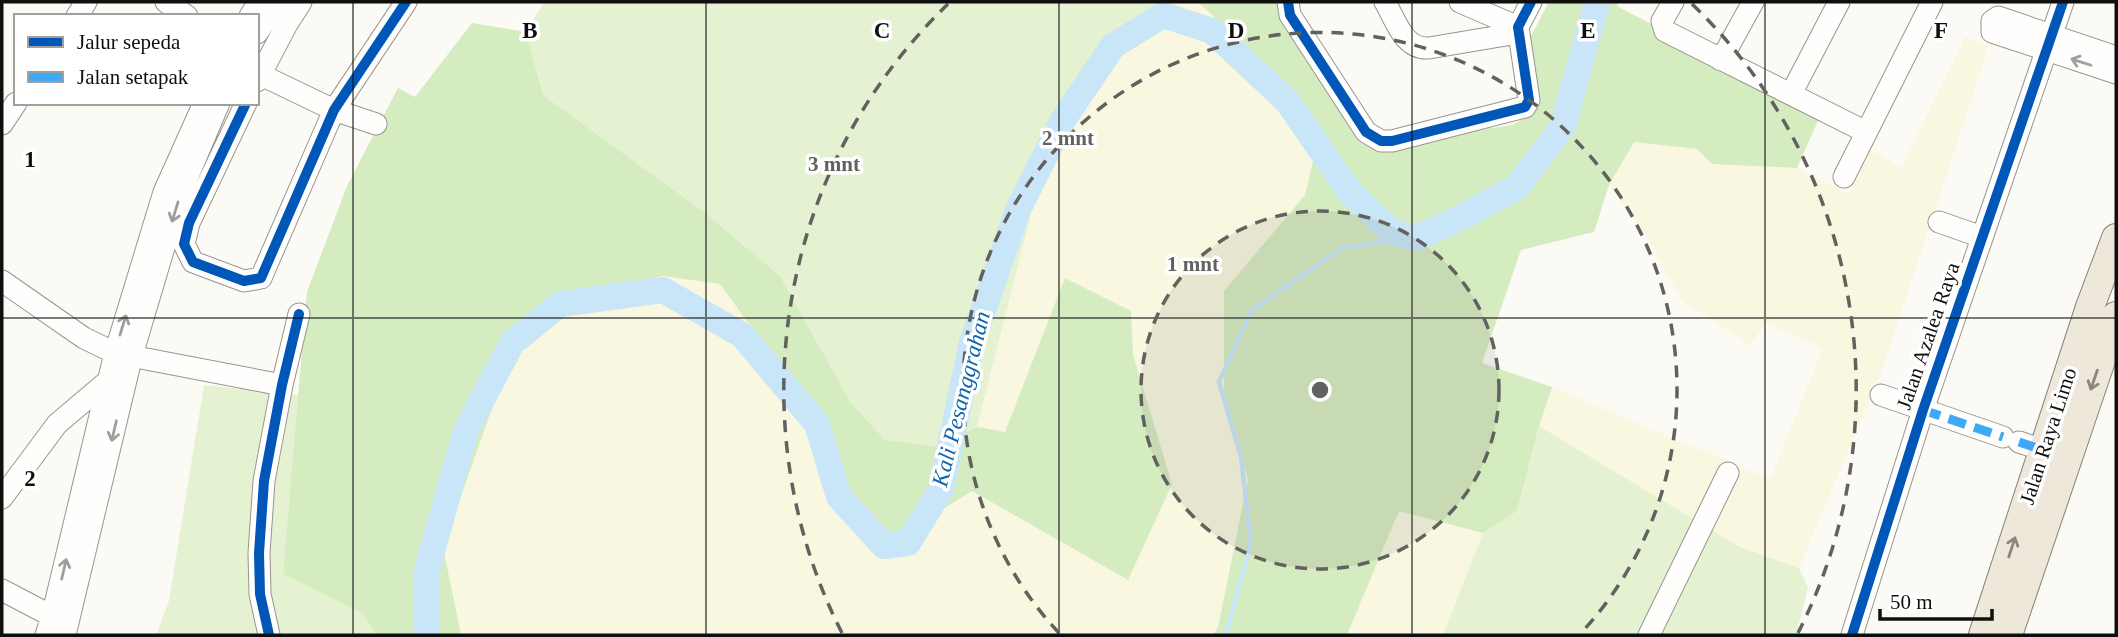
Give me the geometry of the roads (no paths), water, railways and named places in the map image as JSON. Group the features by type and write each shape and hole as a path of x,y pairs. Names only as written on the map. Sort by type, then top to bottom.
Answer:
{"main road":[{"name":"Jalan Raya Limo","path":"2008,635 2044,490 2022,443 2090,307 2116,238"},
{"name":"Jalan Raya Limo","path":"1983,635 2116,316"}],"street":[{"path":"166,2 184,14"},
{"path":"259,30 278,2"},
{"path":"259,74 301,2"},
{"path":"245,105 189,223 184,244 193,262 244,281 261,278 334,110 406,2"},
{"path":"1288,2 1290,15 1366,132 1381,141 1392,141 1525,107 1529,100 1518,30 1531,2"},
{"path":"1385,2 1408,43 1416,48 1429,48 1518,30"},
{"path":"1460,2 1518,30"},
{"path":"1673,2 1662,22 1665,31 1866,132"},
{"path":"1721,60 1753,2"},
{"path":"1791,94 1839,2"},
{"path":"1844,177 1932,2"},
{"name":"Jalan Azalea Raya","path":"1852,635 1923,410 2063,2"},
{"path":"2048,43 2116,57"},
{"path":"2048,43 2116,73"},
{"path":"259,76 334,110 376,124"},
{"path":"2,124 15,105"},
{"path":"58,628 163,192 203,105"},
{"path":"58,628 109,380 123,354 179,197 218,105"},
{"path":"1939,222 1982,237"},
{"path":"2,282 84,338 123,354 282,385"},
{"path":"269,635 260,594 259,552 264,481 299,314"},
{"path":"2,498 57,424 109,380"},
{"path":"1881,395 2022,443"},
{"path":"1649,635 1728,472"},
{"path":"2,590 58,628"}],"waterway":[{"name":"Kali Pesanggrahan","path":"427,635 426,573 466,430 512,343 560,304 663,290 742,335 817,424 839,497 884,546 908,543 941,489 972,342 1018,210 1063,120 1113,46 1163,15 1212,31 1287,101 1349,191 1392,232 1416,238 1517,187 1563,126 1597,2"},
{"path":"1226,635 1251,543 1241,457 1219,382 1252,310 1343,247 1416,238"}]}
